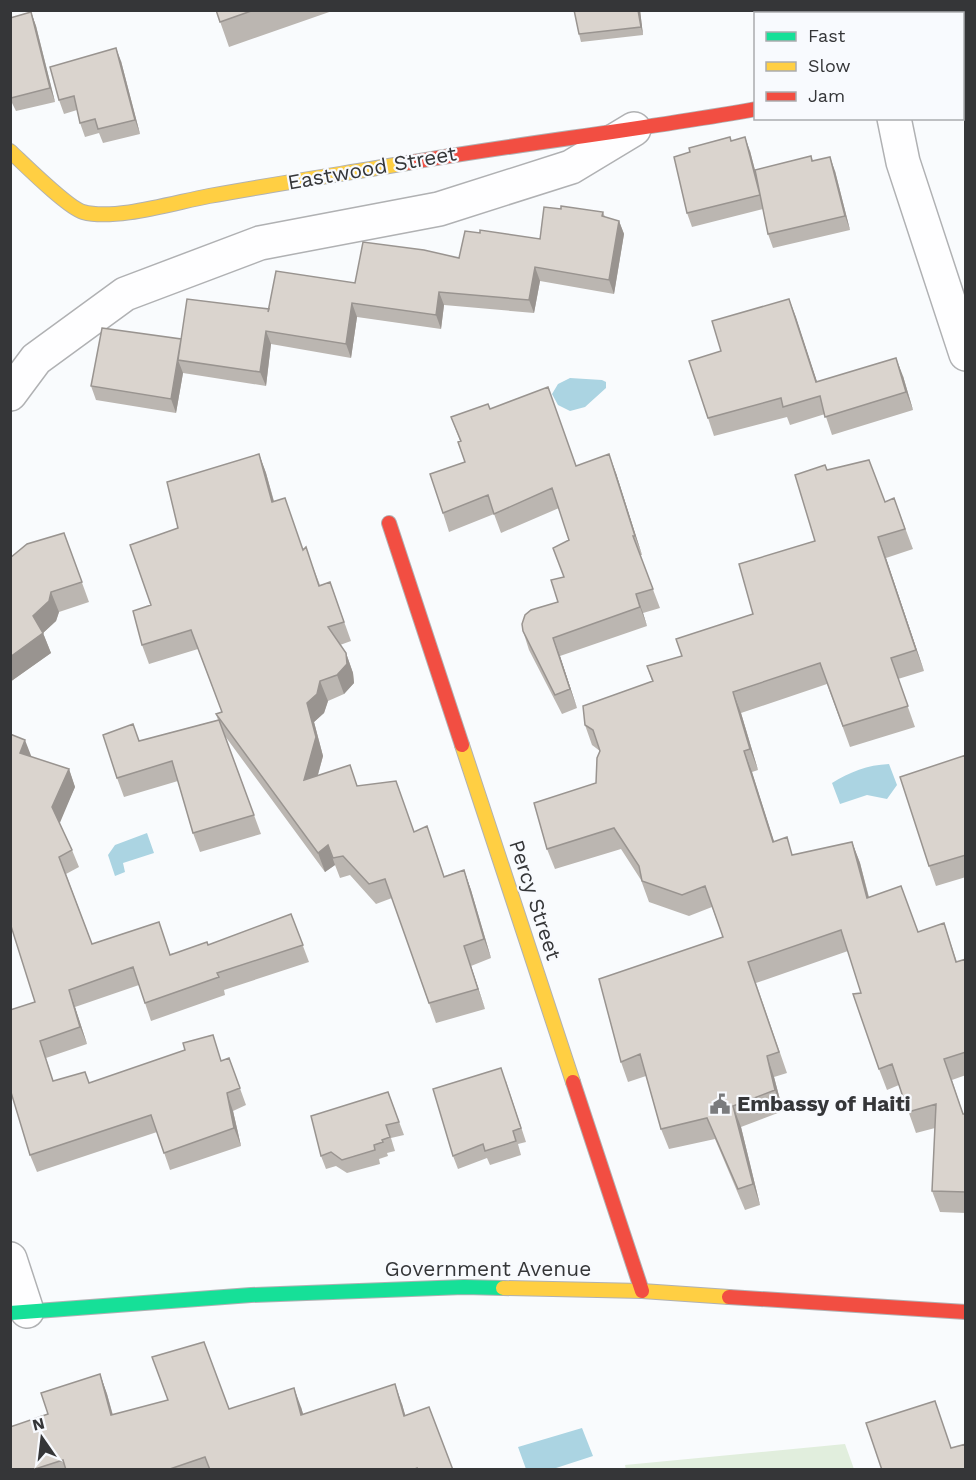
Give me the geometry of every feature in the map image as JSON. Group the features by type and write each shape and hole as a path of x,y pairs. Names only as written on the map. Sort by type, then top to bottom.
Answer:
{"street":[{"name":"Eastwood Street","path":"10,151 65,200 82,212 104,214 128,212 209,196 477,151 754,109"},
{"path":"894,120 903,162 966,354"},
{"path":"10,394 36,359 125,294 260,243 439,209 571,167 634,129"},
{"name":"Percy Street","path":"389,523 642,1291"},
{"path":"10,1258 19,1312"},
{"name":"Government Avenue","path":"19,1312 251,1295 464,1287 642,1291 966,1312"}],"green space":[{"path":"845,1444 854,1469 626,1470 625,1465"}],"water":[{"path":"570,378 602,380 606,382 606,388 585,407 570,411 558,405 552,394 558,384"},
{"path":"889,764 897,785 887,799 867,795 840,804 832,783 859,770"},
{"path":"147,833 154,853 123,863 125,872 115,876 108,855 115,845"},
{"path":"582,1428 593,1456 553,1469 526,1469 518,1447"}],"building":[{"path":"216,10 254,10 220,22"},
{"path":"574,10 638,10 641,27 579,34"},
{"path":"31,12 50,88 11,98 10,18"},
{"path":"116,48 135,120 98,129 95,119 80,123 74,96 59,100 50,67"},
{"path":"730,137 731,141 745,137 760,195 687,213 674,157 690,152 689,148"},
{"path":"811,156 812,161 830,157 845,216 768,234 755,170"},
{"path":"561,206 603,212 602,216 619,221 609,280 535,267 529,300 439,292 436,315 352,303 346,344 266,331 260,372 178,360 187,299 269,309 276,271 355,283 363,242 424,250 459,258 465,231 480,233 480,230 540,239 544,207 561,209"},
{"path":"789,299 816,382 896,358 906,392 825,417 820,396 783,407 781,398 708,418 689,361 721,351 712,321"},
{"path":"102,328 181,339 171,399 91,386"},
{"path":"548,387 576,466 609,454 635,536 633,536 653,589 636,594 640,607 553,638 570,689 555,695 523,631 522,624 525,615 531,610 558,602 551,580 564,577 553,548 569,540 552,488 494,514 488,495 443,513 430,474 465,462 458,442 461,441 451,417 488,404 490,409"},
{"path":"259,454 272,502 285,498 303,550 306,547 319,586 330,582 344,622 328,627 346,653 347,664 337,675 320,681 317,694 307,703 316,737 304,780 350,765 357,786 396,781 414,832 427,826 444,877 464,870 484,939 464,946 478,989 429,1003 385,879 369,884 343,856 333,858 328,845 318,853 216,714 222,712 191,630 142,645 133,611 151,605 130,545 178,528 167,482"},
{"path":"869,460 885,502 894,498 905,529 878,537 916,650 891,658 908,706 843,726 820,663 733,692 750,749 744,751 773,842 787,837 792,855 852,842 867,898 901,886 918,932 944,923 956,962 966,959 966,1052 944,1059 963,1114 966,1114 966,1192 932,1191 936,1104 908,1112 892,1064 879,1069 853,994 861,993 841,930 748,962 779,1052 767,1056 775,1090 733,1106 753,1184 738,1189 707,1118 661,1129 640,1054 621,1062 599,979 723,937 705,886 682,895 642,881 639,866 614,828 547,849 534,803 596,783 597,758 600,751 593,730 585,725 583,706 653,681 647,666 682,656 676,639 753,614 739,564 815,541 795,475 825,465 827,470"},
{"path":"64,533 82,582 51,592 49,601 33,616 43,633 10,657 10,558 27,544"},
{"path":"219,720 254,815 193,833 172,761 117,778 103,735 133,724 139,741"},
{"path":"10,734 25,740 20,753 69,769 52,807 72,850 59,857 92,944 159,922 170,955 207,942 208,945 291,914 303,945 217,973 219,977 145,1003 133,967 69,990 80,1027 40,1041 53,1081 85,1072 89,1083 185,1050 183,1043 213,1035 221,1061 229,1058 240,1088 227,1093 234,1128 164,1153 151,1115 30,1155 10,1089 10,1010 35,1002 10,923"},
{"path":"966,755 966,855 929,866 900,777"},
{"path":"501,1068 521,1128 513,1131 516,1141 485,1151 483,1144 453,1156 433,1089"},
{"path":"388,1092 399,1122 386,1125 390,1137 374,1145 375,1150 342,1160 331,1152 321,1156 311,1116"},
{"path":"204,1342 229,1409 294,1388 301,1415 395,1384 404,1416 429,1407 453,1470 417,1470 417,1468 412,1470 210,1470 205,1457 167,1470 66,1470 63,1460 32,1470 10,1470 10,1427 48,1414 41,1393 100,1374 111,1415 168,1400 152,1357"},
{"path":"935,1401 951,1448 966,1444 966,1470 882,1470 866,1423"}],"traffic: fast":[{"path":"10,1313 251,1295 464,1287 503,1288"}],"traffic: slow":[{"path":"10,151 67,203 83,212 96,214 146,210 209,196 407,163"},
{"path":"462,745 573,1082"},
{"path":"503,1288 642,1291 729,1297"}],"traffic: jam":[{"path":"407,163 754,109"},
{"path":"389,523 462,745"},
{"path":"573,1082 642,1291"},
{"path":"729,1297 966,1312"}],"place":[{"name":"Embassy of Haiti","path":"720,1104"}]}
